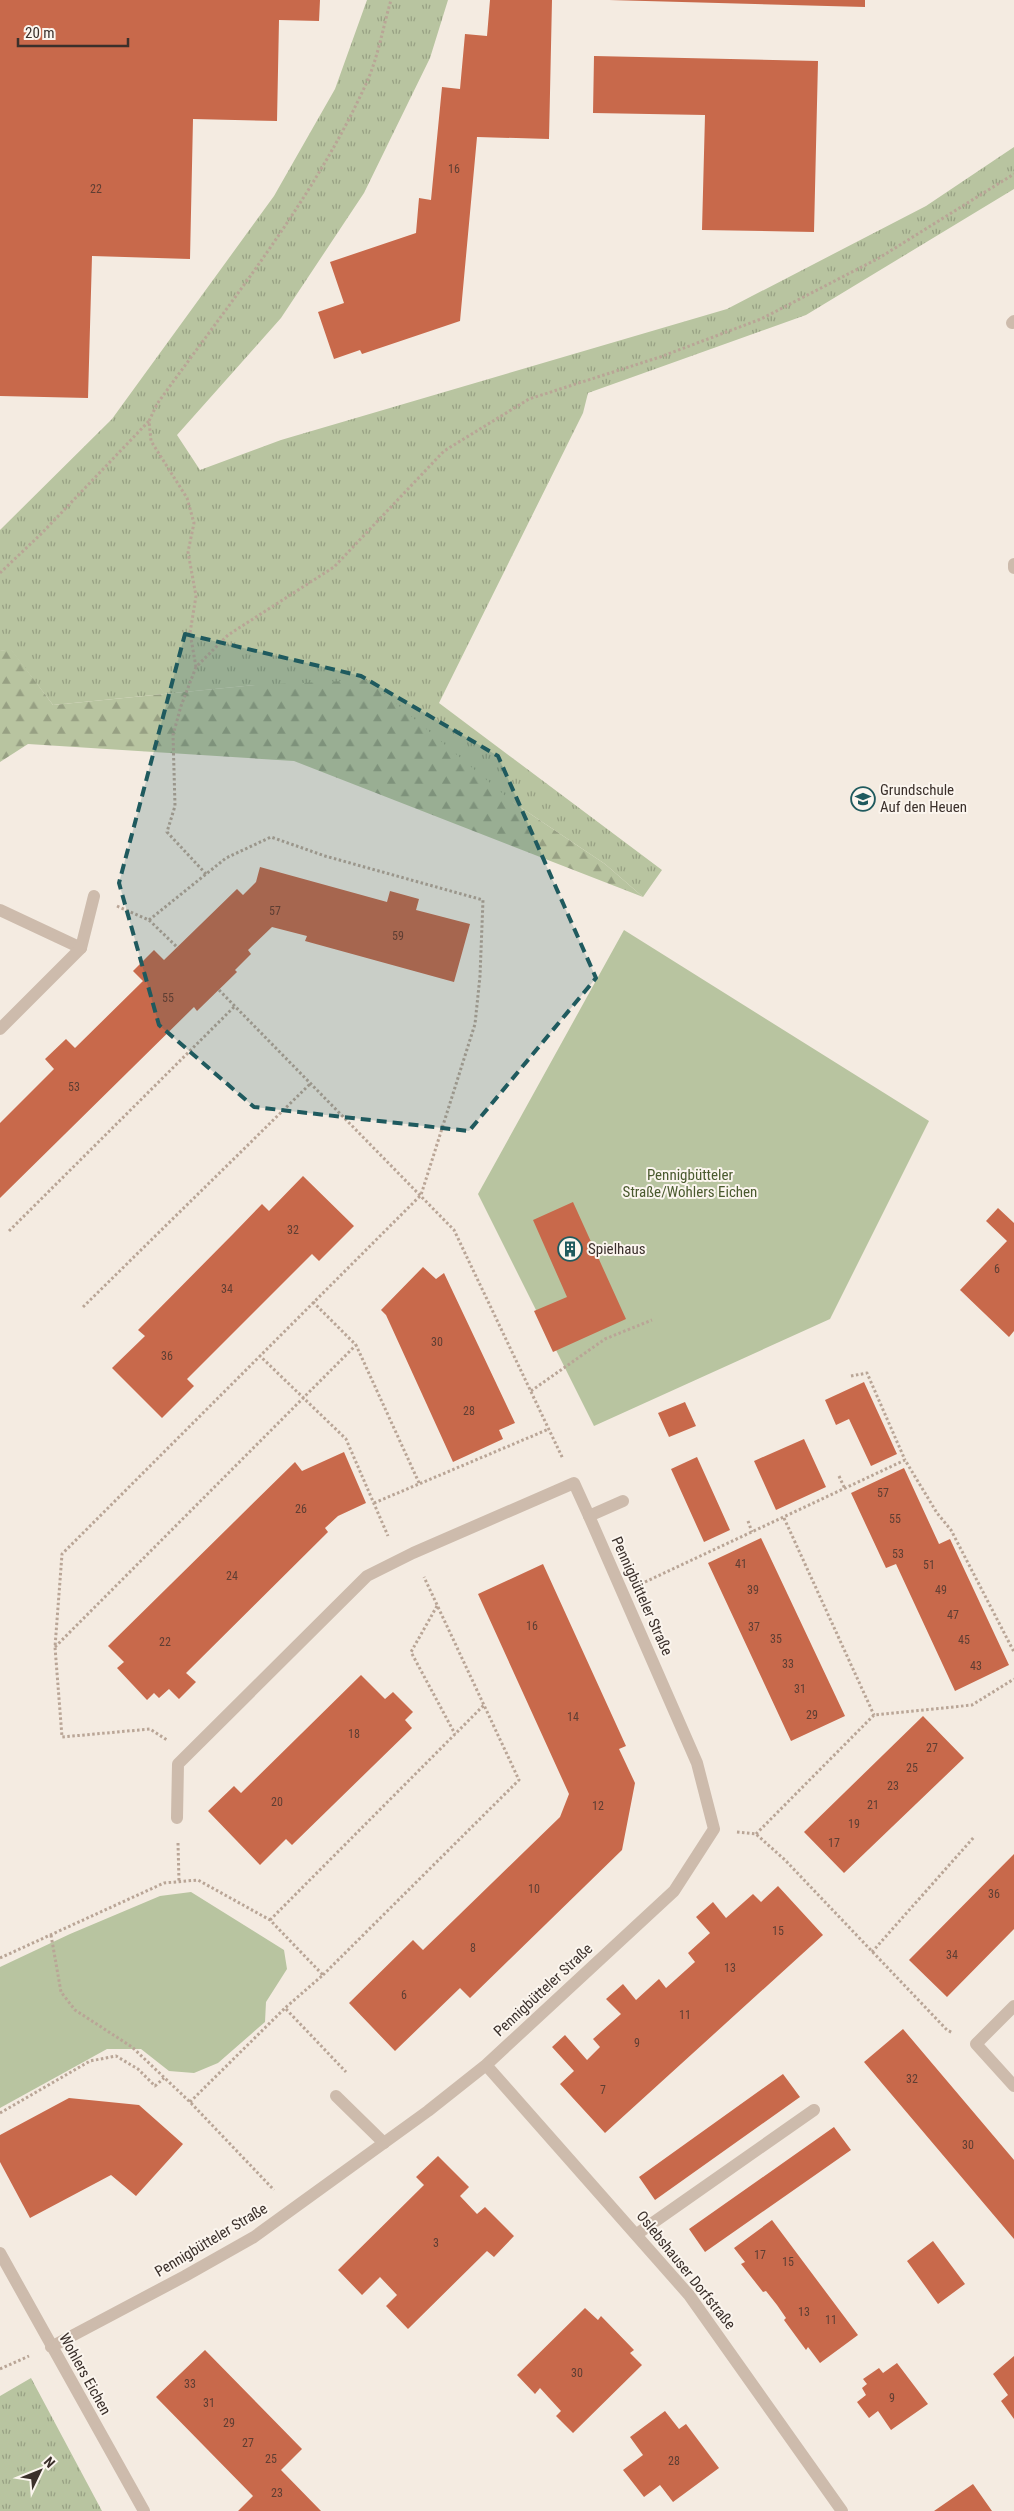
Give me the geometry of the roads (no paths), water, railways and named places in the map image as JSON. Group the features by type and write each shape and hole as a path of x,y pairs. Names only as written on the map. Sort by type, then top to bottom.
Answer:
{"street":[{"path":"0,1028 82,948 94,896"},
{"path":"0,910 82,948"},
{"name":"Pennigbütteler Straße","path":"51,2347 244,2243 384,2143 486,2065 674,1891 714,1829 697,1763 574,1483 367,1576 178,1764 176,1818"},
{"path":"589,1516 623,1500"},
{"path":"1014,2006 976,2044 1014,2086"},
{"name":"Oslebshauser Dorfstraße","path":"486,2065 637,2234 695,2303 842,2511"},
{"path":"336,2096 384,2143"},
{"path":"637,2234 814,2110"},
{"name":"Wohlers Eichen","path":"0,2253 144,2511"}],"place":[{"name":"Grundschule Auf den Heuen","path":"863,799"},
{"name":"Spielhaus","path":"570,1249"}],"park label":[{"name":"Pennigbütteler Straße/Wohlers Eichen","path":"690,1184"}]}
